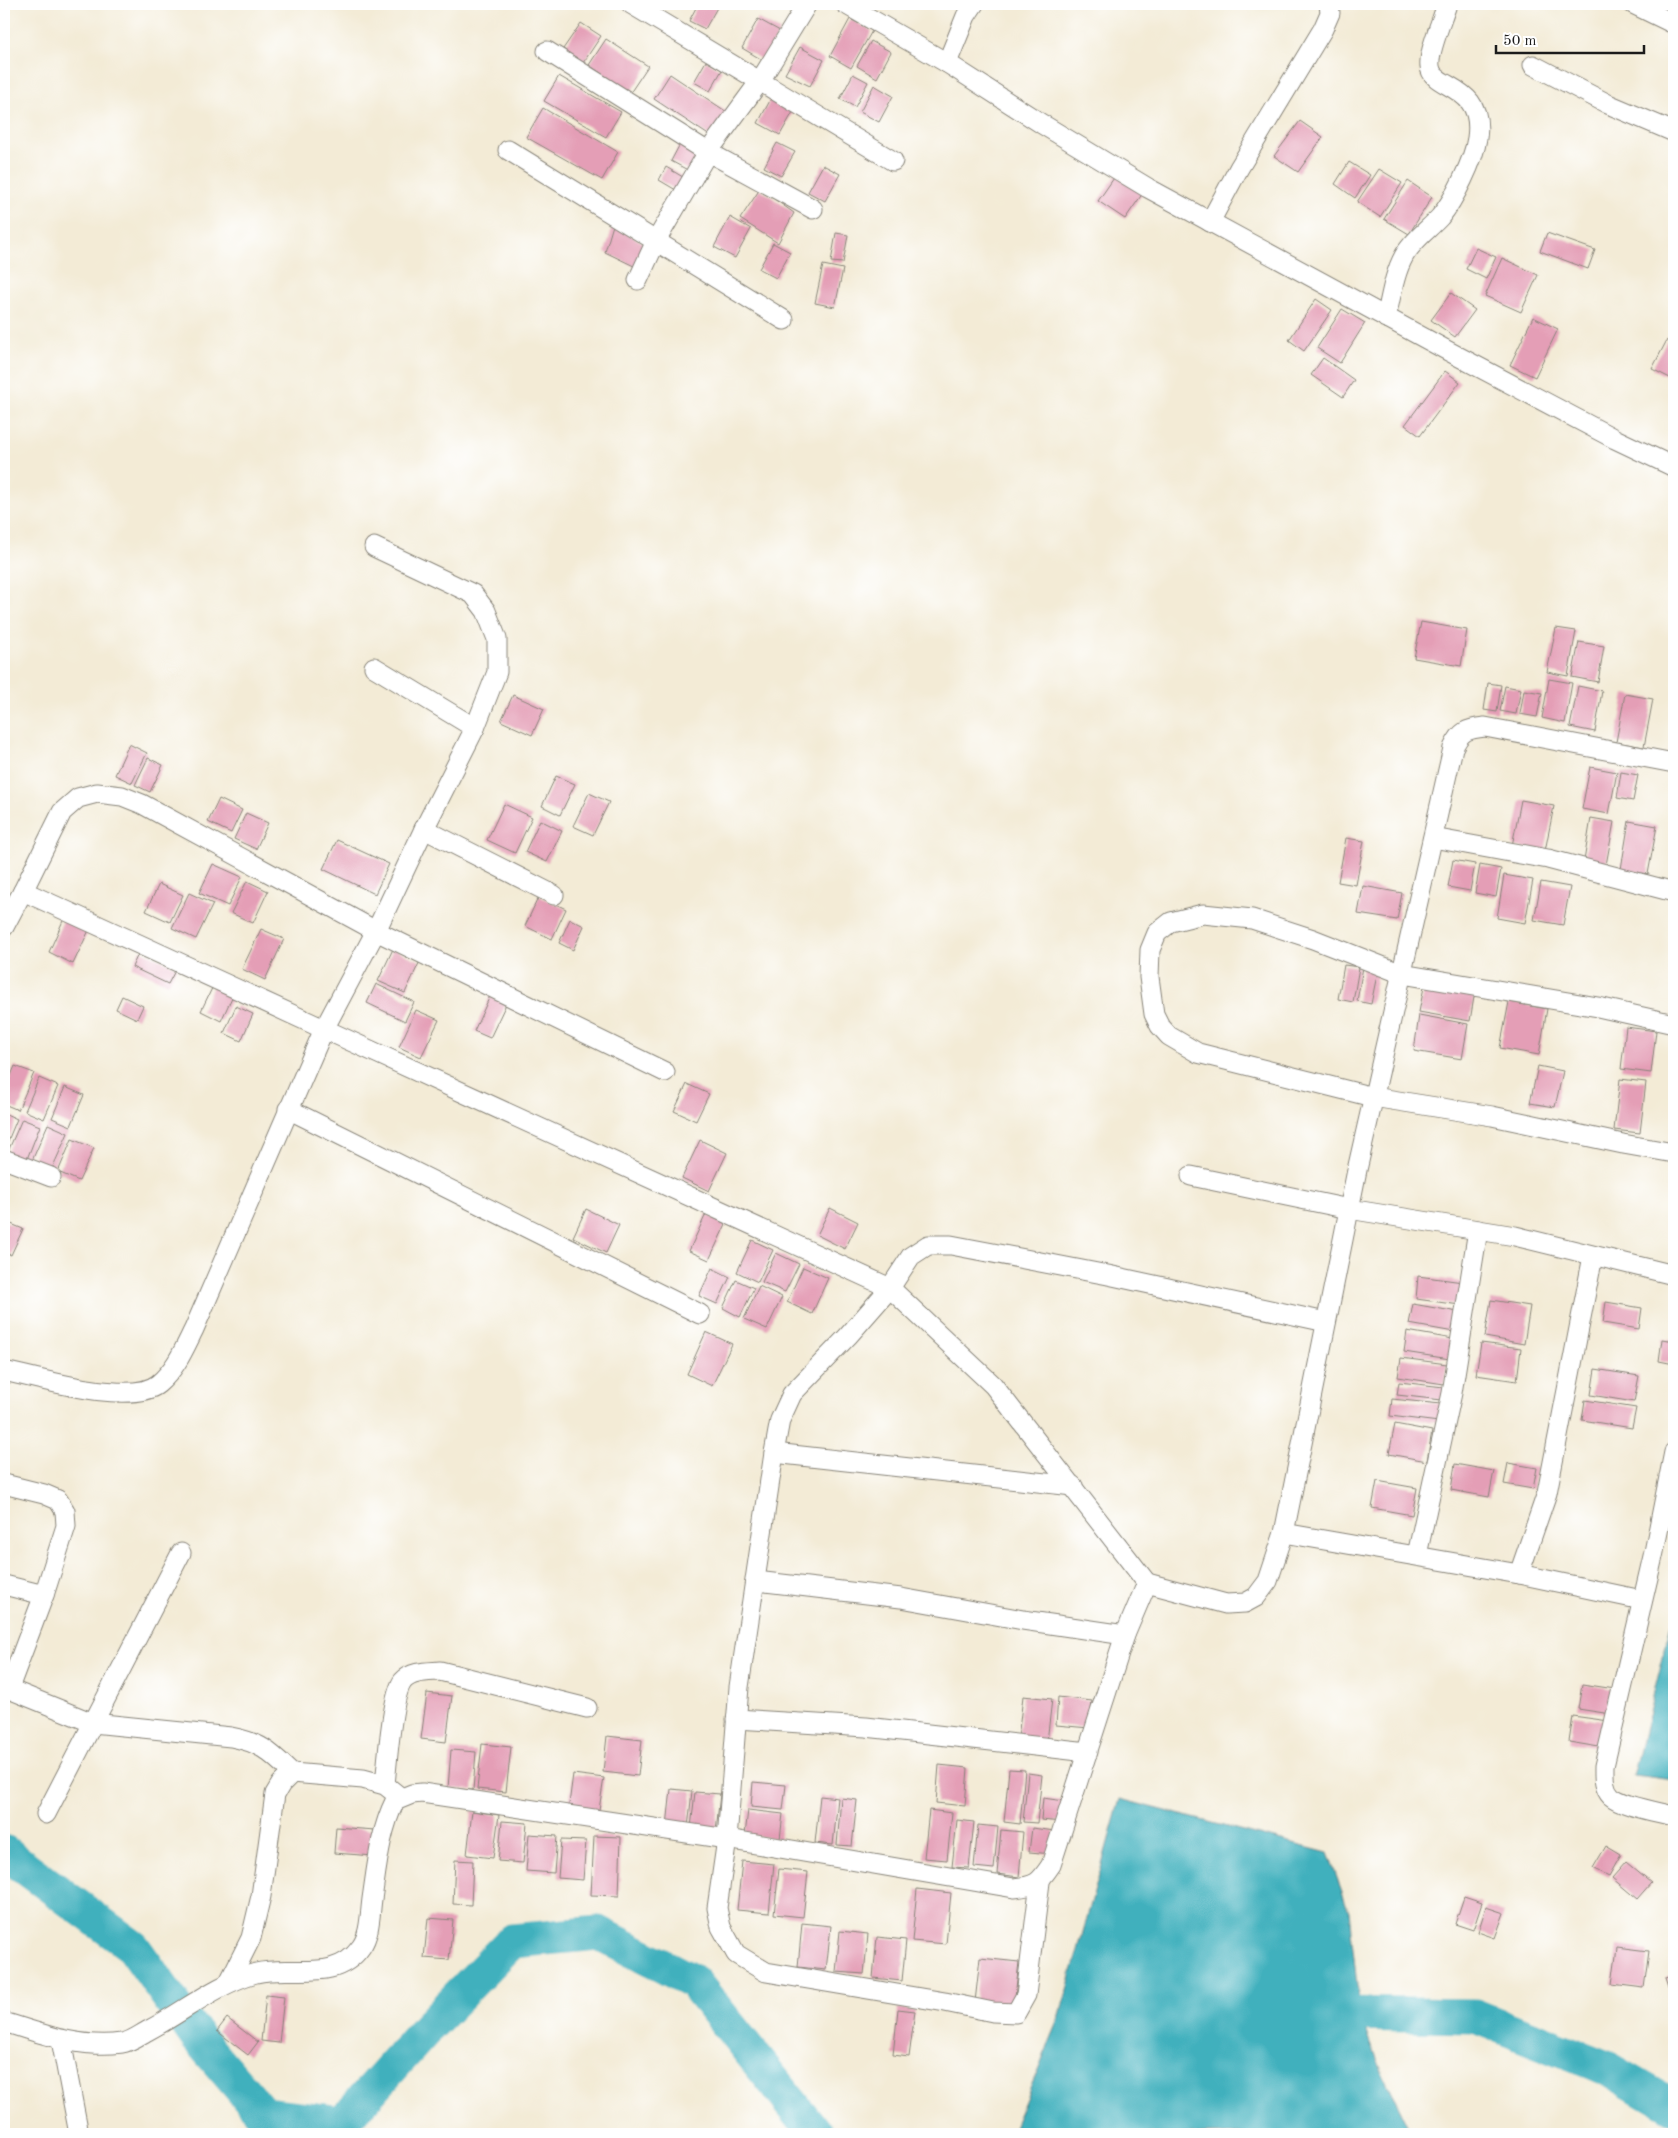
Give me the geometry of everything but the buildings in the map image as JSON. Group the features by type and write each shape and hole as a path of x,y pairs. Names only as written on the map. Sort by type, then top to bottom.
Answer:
{"street":[{"path":"631,4 893,161"},
{"path":"638,280 656,241 708,152 760,81 807,4"},
{"path":"846,4 947,62 1042,124 1148,188 1386,318 1615,439 1674,467"},
{"path":"947,62 966,16 974,4"},
{"path":"1210,222 1239,168 1323,30 1330,12 1329,4"},
{"path":"1386,318 1398,268 1405,254 1441,216 1460,186 1477,139 1478,115 1472,101 1433,75 1430,66 1431,54 1448,4"},
{"path":"1633,4 1674,24"},
{"path":"546,51 708,152 813,209"},
{"path":"1534,66 1608,104 1674,132"},
{"path":"508,150 784,320"},
{"path":"4,1371 92,1390 131,1393 157,1385 175,1366 194,1329 324,1029 376,931 424,829 475,728 497,672 497,639 486,611 473,594 374,547"},
{"path":"374,667 475,728"},
{"path":"23,891 890,1288 993,1384 1147,1583 1226,1604 1245,1603 1256,1597 1268,1581 1284,1533 1373,1097 1453,748 1459,735 1470,729 1485,727 1502,729 1674,763"},
{"path":"4,927 62,812 78,798 98,793 122,796 151,809 376,931 665,1072"},
{"path":"424,829 554,895"},
{"path":"1433,838 1548,859 1674,892"},
{"path":"1674,1024 1598,1007 1402,974 1314,939 1252,920 1203,914 1171,922 1157,933 1150,950 1149,977 1154,1014 1160,1026 1169,1036 1198,1053 1373,1097 1492,1116 1674,1153"},
{"path":"288,1109 700,1314"},
{"path":"4,1159 52,1177"},
{"path":"1191,1176 1349,1209 1515,1236 1674,1275"},
{"path":"1417,1555 1452,1393 1478,1230"},
{"path":"1147,1583 1125,1635 1051,1865 1040,1882 1026,1995 1016,2013 993,2012 945,2002 766,1972 736,1954 721,1927 717,1908 727,1838 739,1687 780,1420 792,1394 848,1336 890,1288 911,1256 928,1245 951,1245 1108,1275 1326,1322"},
{"path":"1519,1574 1547,1493 1593,1256"},
{"path":"774,1452 1073,1486"},
{"path":"1674,1452 1604,1766 1605,1784 1611,1796 1631,1805 1674,1816"},
{"path":"4,1484 44,1494 58,1500 65,1511 66,1526 44,1595 7,1688 93,1723 231,1737 251,1741 270,1752 292,1773 363,1779 384,1785 400,1797"},
{"path":"1284,1533 1519,1574 1642,1600"},
{"path":"46,1814 181,1553"},
{"path":"756,1581 901,1598 1024,1620 1125,1635"},
{"path":"4,1585 44,1595"},
{"path":"384,1785 396,1698 403,1682 417,1673 440,1670 587,1708"},
{"path":"736,1719 866,1727 1088,1752"},
{"path":"229,1982 251,1938 259,1905 275,1794 281,1784 292,1773"},
{"path":"4,2022 61,2040 100,2045 125,2042 168,2020 229,1982 257,1973 289,1970 317,1972 341,1965 352,1958 362,1946 367,1934 377,1864 386,1820 395,1801 400,1797 422,1793 727,1838 1014,1888 1030,1887 1040,1882"},
{"path":"61,2040 79,2134"}],"water":[{"path":"1674,1613 1674,1781 1633,1776"},
{"path":"1120,1799 1328,1853 1349,1911 1360,2014 1383,2074 1412,2134 1011,2134 1058,2022"}],"waterway":[{"path":"4,1852 133,1947 197,2037 263,2114 342,2123 429,2026 512,1941 599,1933 694,1982 816,2134"},
{"path":"1315,2026 1339,2014 1475,2016 1609,2069 1674,2107"}]}
